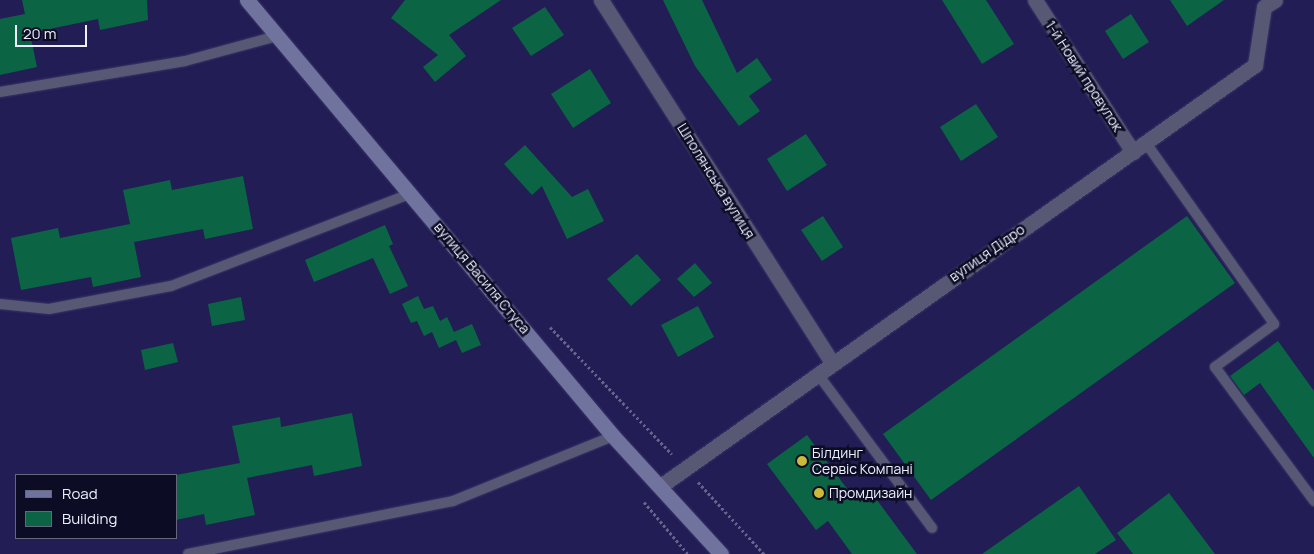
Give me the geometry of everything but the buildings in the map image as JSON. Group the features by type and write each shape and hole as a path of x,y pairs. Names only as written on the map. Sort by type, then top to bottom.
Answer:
{"street":[{"name":"вулиця Василя Стуса","path":"247,0 412,193 613,436 662,485 721,554"},
{"name":"Шполянська вулиця","path":"601,0 832,362"},
{"name":"1-й Новий провулок","path":"1035,0 1132,152"},
{"name":"вулиця Дідро","path":"662,485 817,372 1255,65 1264,7 1275,0"}],"lane":[{"path":"0,92 185,61 277,36"},
{"path":"1146,143 1274,324 1215,367 1314,501"},
{"path":"0,304 49,309 171,286 412,193"},
{"path":"817,372 932,528"},
{"path":"188,554 453,500 613,436"}],"place":[{"name":"Білдинг Сервіс Компані","path":"802,461"},
{"name":"Промдизайн","path":"819,493"}]}
